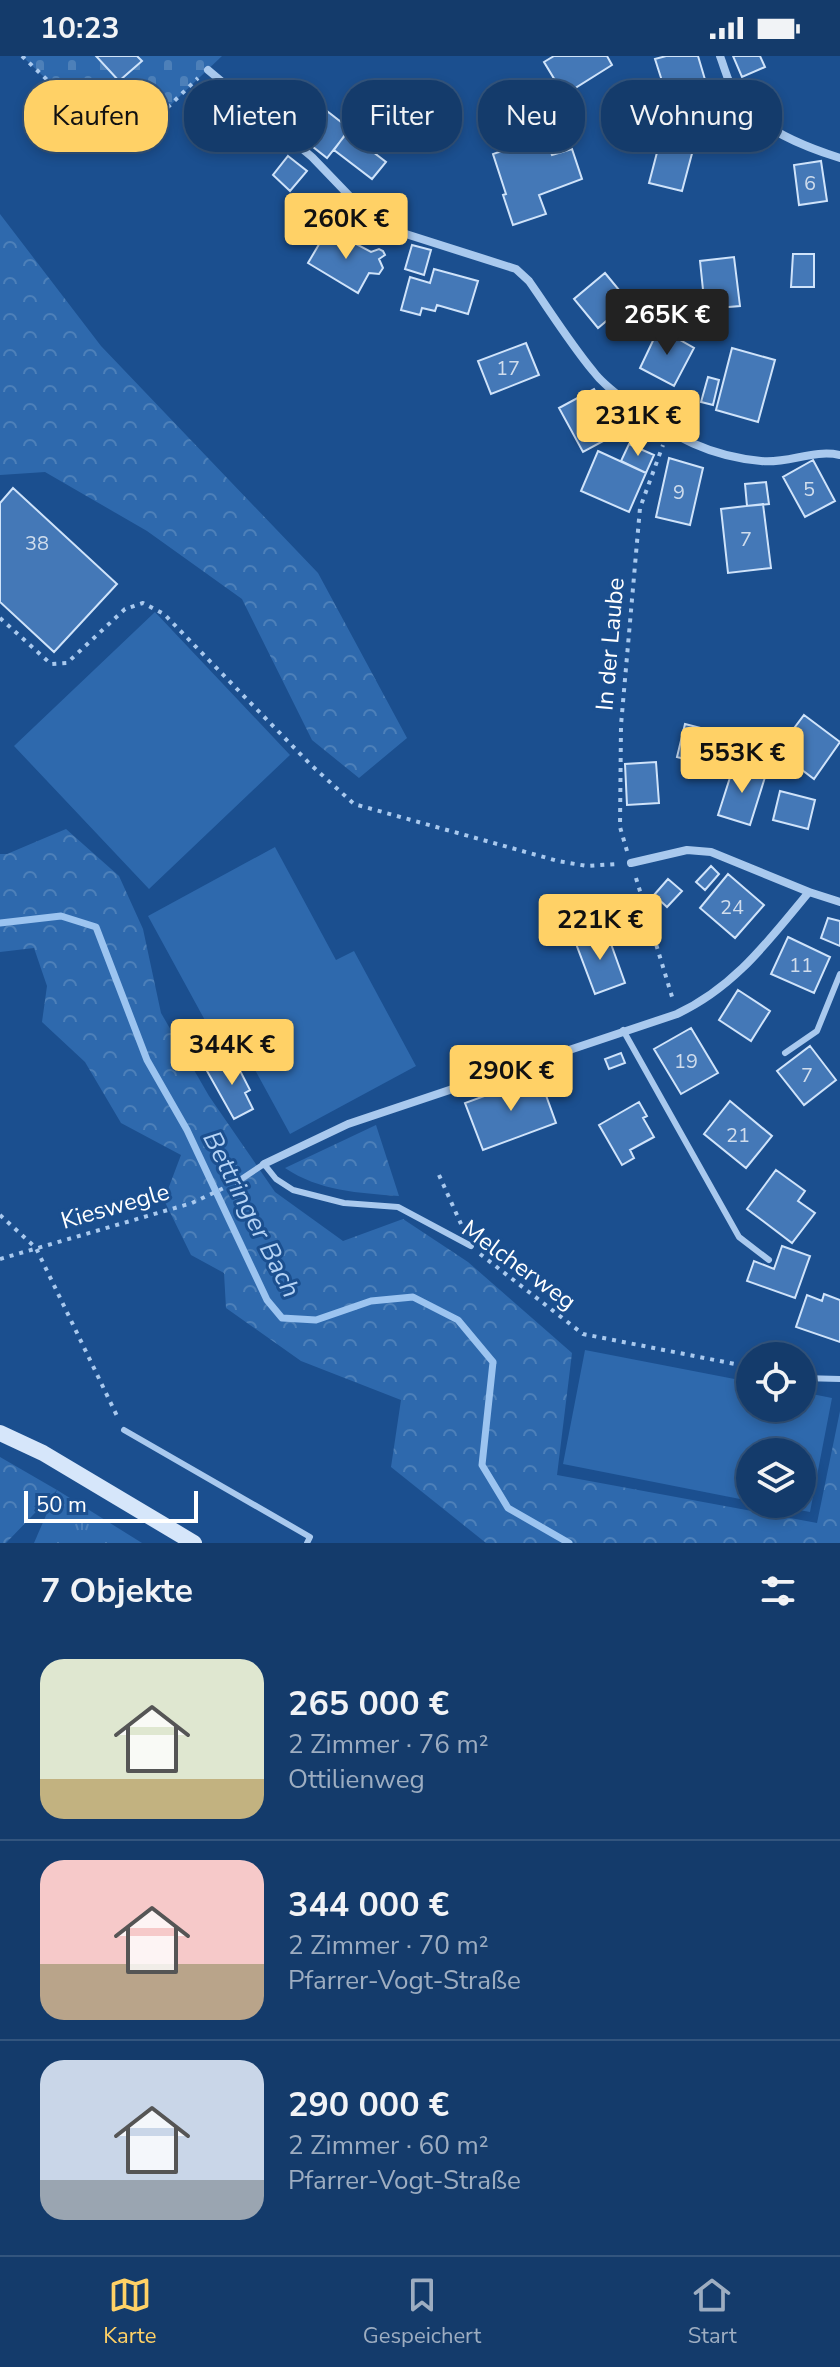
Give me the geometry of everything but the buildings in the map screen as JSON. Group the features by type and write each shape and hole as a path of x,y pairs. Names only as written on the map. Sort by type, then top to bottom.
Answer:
{"street":[{"path":"720,56 737,97 762,122 804,146 840,158"},
{"path":"208,70 312,157 362,209 387,228 516,269 529,281 594,372 612,391 668,432 703,449 766,462 814,454 840,455"},
{"path":"631,863 687,850 711,852 840,902"},
{"path":"264,1164 348,1124 677,1014 730,981 776,933 809,892"},
{"path":"0,1433 43,1453 194,1543"}],"lane":[{"path":"785,1053 817,1031 840,974"},
{"path":"623,1030 739,1237 769,1260"},
{"path":"237,1182 264,1164"},
{"name":"Melcherweg","path":"264,1164 276,1179 293,1190 344,1203 398,1207 471,1246"},
{"path":"816,1378 840,1379"},
{"path":"124,1430 310,1537 307,1543"}],"path":[{"path":"22,56 102,132 114,140 127,141 137,137 208,70"},
{"name":"In der Laube","path":"668,432 640,508 621,725 620,827 677,1014"},
{"path":"0,618 51,664 67,663 125,609 143,603 164,614 310,764 354,804 558,861 587,866 631,863"},
{"path":"439,1175 471,1246"},
{"name":"Kieswegle","path":"0,1259 192,1203 237,1182"},
{"path":"0,1215 36,1248 124,1430"},
{"name":"Melcherweg","path":"471,1246 583,1334 736,1364"}],"green space":[{"path":"22,56 222,56 197,80 184,80 184,92 168,107 168,80 47,80"},
{"path":"0,214 101,346 318,573 407,738 359,778 312,740 242,599 147,531 45,472 0,475"},
{"path":"155,612 290,755 149,889 14,746"},
{"path":"66,829 119,876 143,929 161,1013 209,1096 275,1192 343,1241 403,1219 468,1262 572,1353 557,1475 736,1508 736,1518 790,1518 817,1523 840,1411 840,1543 486,1543 391,1467 401,1400 301,1361 226,1308 224,1273 191,1255 164,1200 181,1155 121,1123 85,1062 42,1022 47,986 34,948 0,952 0,854 7,854"},
{"path":"275,847 336,960 354,951 416,1066 290,1134 231,1026 213,1035 148,916"},
{"path":"376,1125 399,1196 325,1186 285,1168"},
{"path":"585,1350 736,1379 736,1422 816,1422 816,1395 832,1398 816,1481 816,1438 736,1438 736,1498 563,1464"},
{"path":"0,1457 57,1490 6,1543 0,1543"},
{"path":"57,1490 142,1543 34,1543"}],"waterway":[{"name":"Bettringer Bach","path":"0,923 61,916 96,927 147,1060 187,1130 267,1300 282,1318 316,1320 371,1301 413,1297 458,1320 493,1362 482,1465 508,1508 569,1543"}]}
